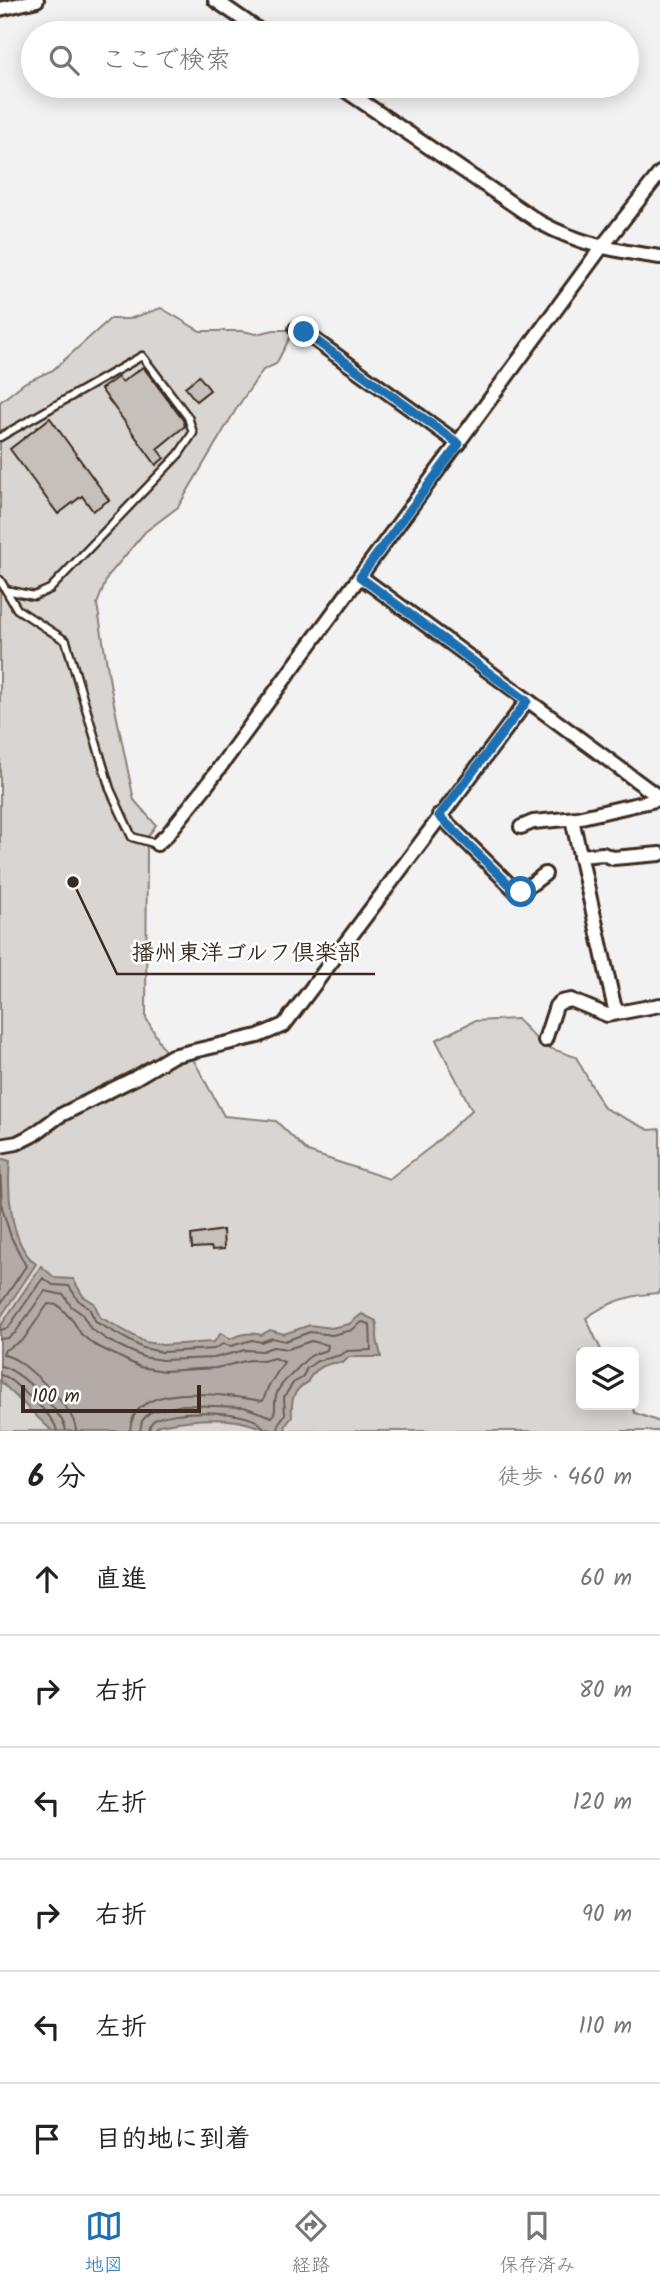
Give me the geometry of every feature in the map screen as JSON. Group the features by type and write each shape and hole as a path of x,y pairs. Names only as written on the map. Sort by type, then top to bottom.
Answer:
{"street":[{"path":"0,9 37,0"},
{"path":"215,0 246,21"},
{"path":"357,98 539,222 564,236 601,248 660,257"},
{"path":"157,844 206,786 601,248 660,173"},
{"path":"296,329 304,332 459,444"},
{"path":"360,577 660,799"},
{"path":"0,1146 17,1143 33,1135 59,1116 172,1056 258,1036 284,1025 439,816 521,697"},
{"path":"521,827 533,822 572,819 660,799"},
{"path":"439,816 515,890 521,892 545,874"},
{"path":"572,819 614,1005 618,1012"},
{"path":"580,856 603,854 613,858 660,854"},
{"path":"545,1040 556,1006 561,1002 571,1000 607,1015 660,1005"}],"lane":[{"path":"0,437 142,356 188,417 192,433 179,454 50,589 34,596 6,590"},
{"path":"0,580 17,609 66,641 110,789 132,837 157,844"}],"shaded area":[{"path":"161,308 200,331 243,331 256,334 294,330 276,364 263,370 238,406 178,507 145,532 108,576 97,604 134,800 156,825 147,838 146,1018 172,1064 191,1055 224,1116 276,1121 308,1152 389,1179 432,1146 472,1110 436,1040 474,1021 517,1019 543,1046 576,1057 604,1108 649,1130 660,1129 660,1293 621,1300 586,1318 600,1347 576,1347 576,1410 634,1410 635,1413 660,1422 660,1431 0,1431 0,402 24,383 53,370 110,319 129,319"}],"water":[{"path":"0,1158 10,1161 12,1216 21,1244 36,1264 0,1318"},
{"path":"41,1266 55,1278 73,1279 83,1296 94,1303 100,1317 145,1342 162,1345 214,1342 221,1333 230,1339 245,1334 261,1335 270,1330 284,1334 310,1325 331,1328 349,1324 362,1314 376,1321 381,1357 349,1357 343,1363 332,1363 317,1370 295,1393 292,1417 285,1431 232,1420 211,1419 159,1425 154,1431 52,1431 0,1381 0,1327"}],"building":[{"path":"143,367 185,426 157,449 164,458 156,465 101,389 118,377 122,382"},
{"path":"199,376 210,390 196,401 185,387"},
{"path":"50,418 109,500 93,511 82,496 58,514 10,449"},
{"path":"223,1230 224,1249 192,1248 191,1235"}],"place":[{"name":"播州東洋ゴルフ倶楽部","path":"73,882"}],"route":[{"path":"304,332 459,444 360,577 527,701 439,816 515,890 521,892"}]}
